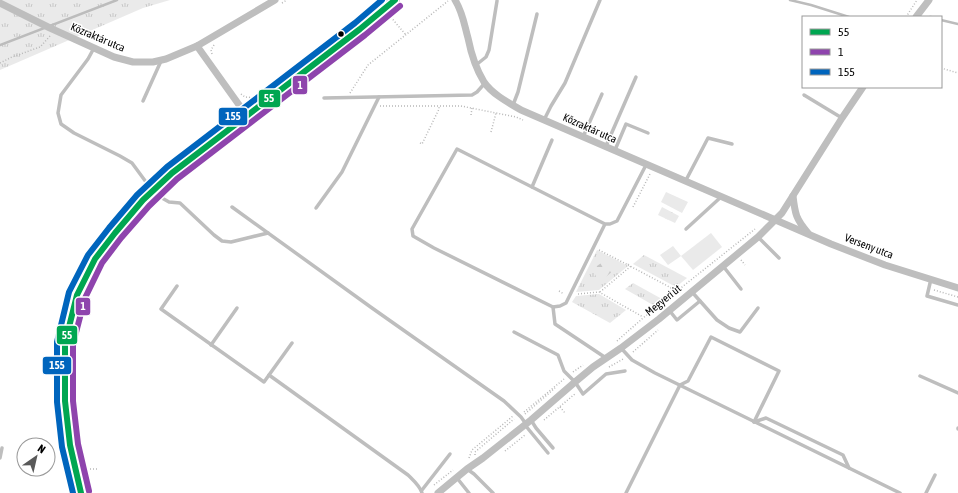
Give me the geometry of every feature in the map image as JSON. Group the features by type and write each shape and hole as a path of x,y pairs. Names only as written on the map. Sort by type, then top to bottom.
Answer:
{"street":[{"path":"81,493 70,445 65,401 65,343 77,295 95,259 126,219 143,200 167,178 360,30 395,0"},
{"name":"Közraktár utca","path":"455,0 461,10 476,66 485,83 499,96 521,110 614,151 645,168 685,182 774,220"},
{"path":"917,16 929,0"},
{"name":"Közraktár utca","path":"0,3 114,57 133,62 153,62 166,59 197,46 278,2"},
{"path":"197,46 247,116"},
{"name":"Megyeri út","path":"438,493 457,478 465,465 483,458 575,382 669,310 758,237 787,207 862,88"},
{"path":"793,196 794,208 800,223 809,235"},
{"name":"Verseny utca","path":"774,220 885,265 958,288"}],"lane":[{"path":"476,66 486,57 489,50 497,0"},
{"path":"544,120 565,83 600,0"},
{"path":"513,105 518,92 537,14"},
{"path":"94,48 61,95 58,112 60,124 74,133 132,163 146,182 162,198 169,202 180,203 222,241 230,242 268,233"},
{"path":"143,101 161,60"},
{"path":"605,147 636,77"},
{"path":"324,98 472,95 485,83"},
{"path":"583,137 602,94"},
{"path":"804,95 842,118"},
{"path":"316,208 342,172 379,97"},
{"path":"614,151 626,124 648,133"},
{"path":"685,182 708,138 732,144"},
{"path":"532,187 552,140"},
{"path":"605,224 566,303 553,307 434,248 413,236 412,229 457,149 605,224 610,224 617,221 645,168"},
{"path":"636,173 641,175"},
{"path":"686,229 720,197"},
{"path":"232,207 504,401 527,423 536,428 553,448"},
{"path":"758,237 779,258"},
{"path":"723,266 741,289"},
{"path":"931,279 927,296 958,305"},
{"path":"177,286 161,309 264,382 292,343"},
{"path":"692,291 717,320 728,328 740,332 758,308"},
{"path":"669,310 678,320 700,301"},
{"path":"553,307 555,324 606,358"},
{"path":"211,345 237,308"},
{"path":"514,332 558,355 564,371 575,382 583,394 606,374 625,371"},
{"path":"626,493 680,385 688,381 711,337 779,371 754,422"},
{"path":"621,348 632,360 680,385 900,493"},
{"path":"269,375 408,475 418,485 422,492 450,454"},
{"path":"920,376 958,393"},
{"path":"754,422 766,418 773,421 843,455 849,468"},
{"path":"527,423 548,453"},
{"path":"0,458 2,448"},
{"path":"465,465 493,493"},
{"path":"926,493 935,475"},
{"path":"457,478 469,493"}],"path":[{"path":"278,2 288,0"},
{"path":"347,98 368,65 449,0"},
{"path":"906,16 917,0"},
{"path":"388,13 406,35"},
{"path":"0,63 40,47 53,29"},
{"path":"212,56 211,50 213,46"},
{"path":"942,68 958,73"},
{"path":"238,92 245,97 254,98 262,96 266,102"},
{"path":"375,106 461,106 516,117 528,121"},
{"path":"420,143 422,144 439,109 439,106"},
{"path":"471,115 472,108"},
{"path":"490,132 496,113"},
{"path":"633,207 650,174 645,168"},
{"path":"614,344 760,225 766,228"},
{"path":"594,247 678,291"},
{"path":"740,258 745,265"},
{"path":"600,292 630,265"},
{"path":"575,294 600,292 644,318"},
{"path":"609,367 635,351"},
{"path":"474,455 475,452 514,419 520,417 584,364"},
{"path":"560,407 565,413"},
{"path":"465,465 470,458 472,450 514,416 520,417"},
{"path":"434,484 458,466"},
{"path":"82,469 96,469"}],"green space":[{"path":"0,0 170,0 143,8 0,70"},
{"path":"666,192 688,202 682,213 661,202"},
{"path":"662,207 679,216 675,223 658,215"},
{"path":"711,233 722,247 693,270 681,256"},
{"path":"673,246 681,256 668,265 660,255"},
{"path":"597,250 628,266 599,290 576,292"},
{"path":"644,255 687,278 676,287 633,264"},
{"path":"604,261 611,263 615,267 614,270 601,281 595,275 597,266"},
{"path":"633,283 662,299 653,305 625,289"},
{"path":"599,294 626,310 610,323 572,302 576,296"}],"waterway":[{"path":"0,45 117,0"},
{"path":"790,0 846,16"},
{"path":"942,20 958,24"}],"transit line":[{"name":"155","path":"73,493 62,447 57,402 57,342 69,292 88,255 137,195 167,167 355,23 382,0"},
{"name":"55","path":"81,493 70,445 65,401 65,343 77,295 95,259 143,200 172,173 360,29 395,0"},
{"name":"1","path":"89,491 78,444 73,401 73,344 85,298 102,263 121,238 149,206 177,179 365,35 400,6"}]}
